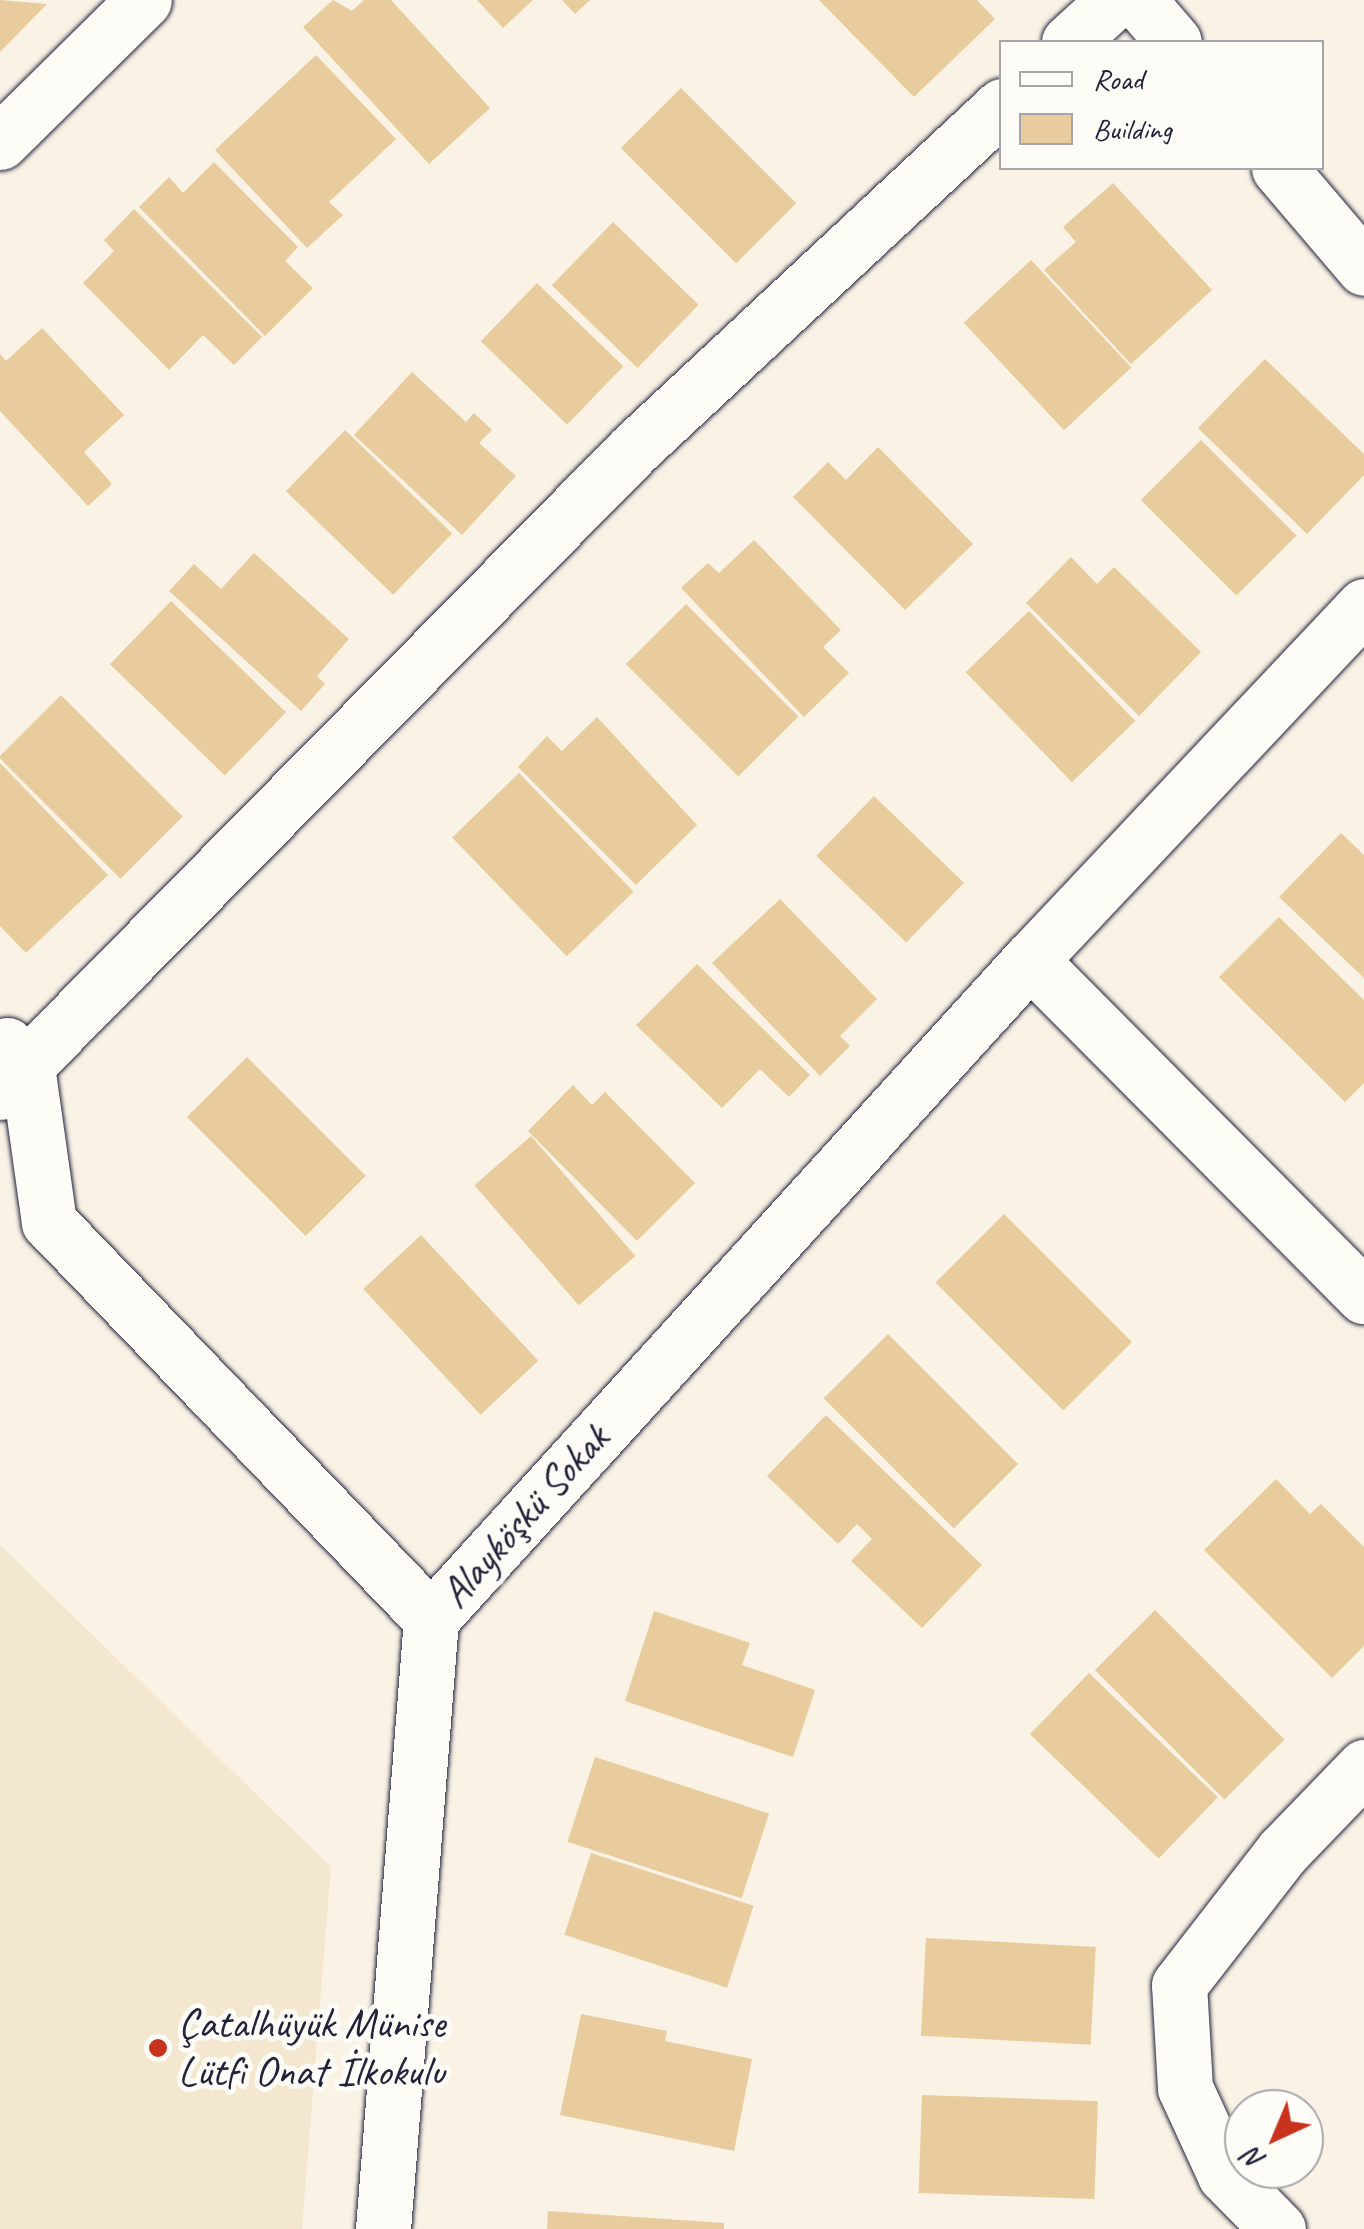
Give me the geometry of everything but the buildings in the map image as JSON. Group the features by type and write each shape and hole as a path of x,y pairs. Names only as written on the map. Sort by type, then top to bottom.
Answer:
{"street":[{"path":"0,142 144,0"},
{"path":"1072,40 1115,0"},
{"path":"1138,0 1172,40"},
{"path":"431,1619 49,1222 9,1065 634,449 999,109"},
{"path":"1282,170 1364,268"},
{"name":"Alayköşkü Sokak","path":"383,2229 431,1619 1030,960 1364,606"},
{"path":"1030,960 1364,1296"},
{"path":"1278,2229 1225,2176 1185,2088 1178,1986 1282,1851 1364,1767"}],"shaded area":[{"name":"Çatalhüyük Münise Lütfi Onat İlkokulu","path":"0,1545 331,1867 302,2229 0,2229"}],"place":[{"name":"Çatalhüyük Münise Lütfi Onat İlkokulu","path":"158,2048"}]}
